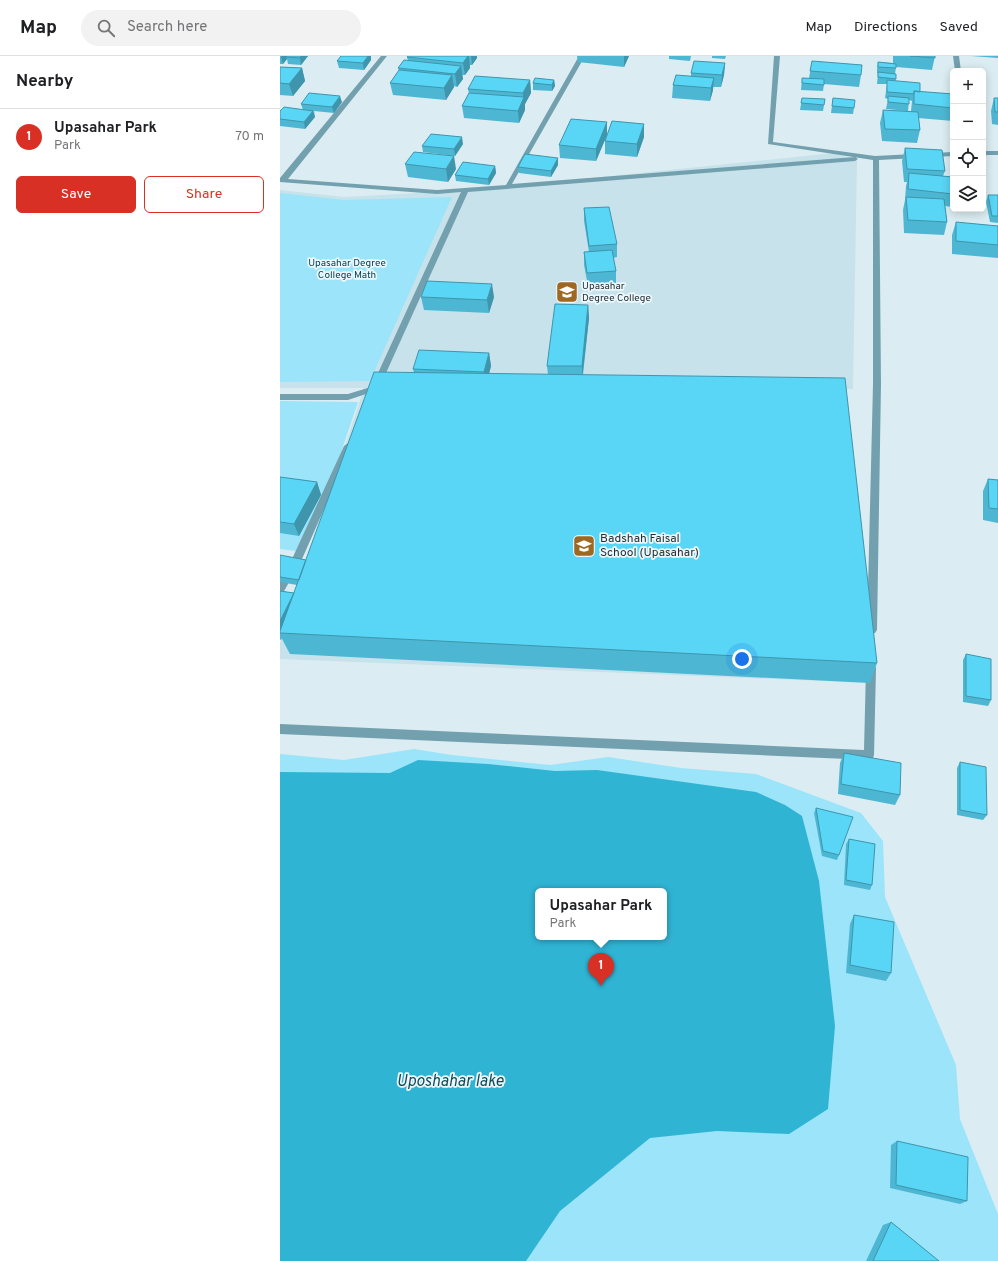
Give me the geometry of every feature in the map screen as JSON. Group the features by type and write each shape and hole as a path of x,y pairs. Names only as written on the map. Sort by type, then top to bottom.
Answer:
{"street":[{"path":"281,180 384,56"},
{"path":"508,186 582,56"},
{"path":"777,56 770,143 876,158"},
{"path":"956,56 958,68"},
{"path":"986,153 998,153"},
{"path":"281,180 437,192 876,158 950,154"},
{"path":"872,637 877,377 876,158"},
{"path":"368,402 466,189"},
{"path":"280,397 348,397 375,388"},
{"path":"280,590 297,559 352,438"},
{"path":"280,730 869,755 871,660"}],"shaded area":[{"path":"834,153 857,160 853,389 396,388 870,683 280,659 280,644 364,388 280,388 280,190 344,197 473,190"}],"green space":[{"name":"Upasahar Degree College Math","path":"280,193 344,200 452,197 370,381 280,382"},
{"path":"280,401 358,402 334,473 296,551 280,549"},
{"name":"Uposhahar lake","path":"414,749 452,755 550,765 608,757 681,768 756,774 861,813 883,841 885,897 956,1065 960,1119 998,1214 998,1261 280,1261 280,754 344,760"}],"water":[{"name":"Uposhahar lake","path":"418,760 488,764 555,771 597,770 756,792 785,805 802,816 819,881 835,1026 828,1109 789,1134 717,1131 650,1138 560,1211 526,1261 280,1261 280,772 390,773"}],"building":[{"path":"301,56 300,58 286,57"},
{"path":"341,56 368,56 363,63 337,61"},
{"path":"468,56 463,63 407,57"},
{"path":"910,56 935,56 935,58"},
{"path":"404,60 461,66 455,74 398,68"},
{"path":"694,61 725,63 722,75 691,73"},
{"path":"812,61 862,65 861,75 810,71"},
{"path":"878,62 896,64 896,68 878,67"},
{"path":"280,67 302,68 289,84 280,83"},
{"path":"399,70 452,75 444,88 390,83"},
{"path":"878,72 896,74 896,79 878,77"},
{"path":"676,75 714,78 711,88 673,85"},
{"path":"475,76 530,80 523,93 468,89"},
{"path":"535,78 554,80 552,85 533,83"},
{"path":"802,78 824,79 824,85 802,83"},
{"path":"887,80 920,83 920,92 914,91 914,94 887,92"},
{"path":"914,91 950,94 950,108 914,104"},
{"path":"309,93 340,96 332,107 301,104"},
{"path":"469,93 524,97 518,111 462,106"},
{"path":"888,96 909,98 909,104 888,102"},
{"path":"802,98 825,99 824,105 801,103"},
{"path":"833,98 855,100 854,108 832,106"},
{"path":"994,98 998,98 998,112 995,112"},
{"path":"284,107 313,111 304,122 280,119 280,111"},
{"path":"883,110 918,112 920,130 885,129"},
{"path":"571,119 607,122 596,149 559,145"},
{"path":"612,121 644,124 637,144 605,141"},
{"path":"431,134 462,137 454,149 422,146"},
{"path":"905,148 942,150 945,171 907,169"},
{"path":"414,152 454,156 446,169 405,164"},
{"path":"525,154 558,158 551,171 518,167"},
{"path":"463,162 495,166 488,179 455,175"},
{"path":"909,173 950,177 950,194 908,189"},
{"path":"988,195 998,195 998,216 992,216"},
{"path":"906,197 944,199 947,222 908,220"},
{"path":"609,207 617,244 589,246 584,208"},
{"path":"956,222 998,226 998,245 956,241"},
{"path":"612,250 616,271 587,273 584,252"},
{"path":"427,281 492,284 487,300 421,297"},
{"path":"555,304 588,305 582,366 547,366"},
{"path":"419,350 489,353 484,372 413,369"},
{"name":"Badshah Faisal School (Upasahar)","path":"374,372 845,378 877,663 280,633"},
{"path":"280,477 317,482 294,524 280,522"},
{"path":"988,479 998,480 998,509 989,508"},
{"path":"280,555 306,560 299,580 280,577"},
{"path":"280,591 294,593 280,621"},
{"path":"966,654 991,659 991,700 966,696"},
{"path":"844,753 901,763 900,795 841,784"},
{"path":"960,762 986,767 987,815 960,810"},
{"path":"816,808 853,817 839,855 823,851"},
{"path":"849,839 875,844 872,885 846,880"},
{"path":"854,915 894,922 891,973 850,965"},
{"path":"897,1141 968,1157 967,1201 896,1185"},
{"path":"891,1222 939,1261 873,1261"}],"place":[{"name":"Upasahar Degree College","path":"567,292"},
{"name":"Badshah Faisal School (Upasahar)","path":"584,546"},
{"name":"Upasahar Park","path":"601,986"}]}
